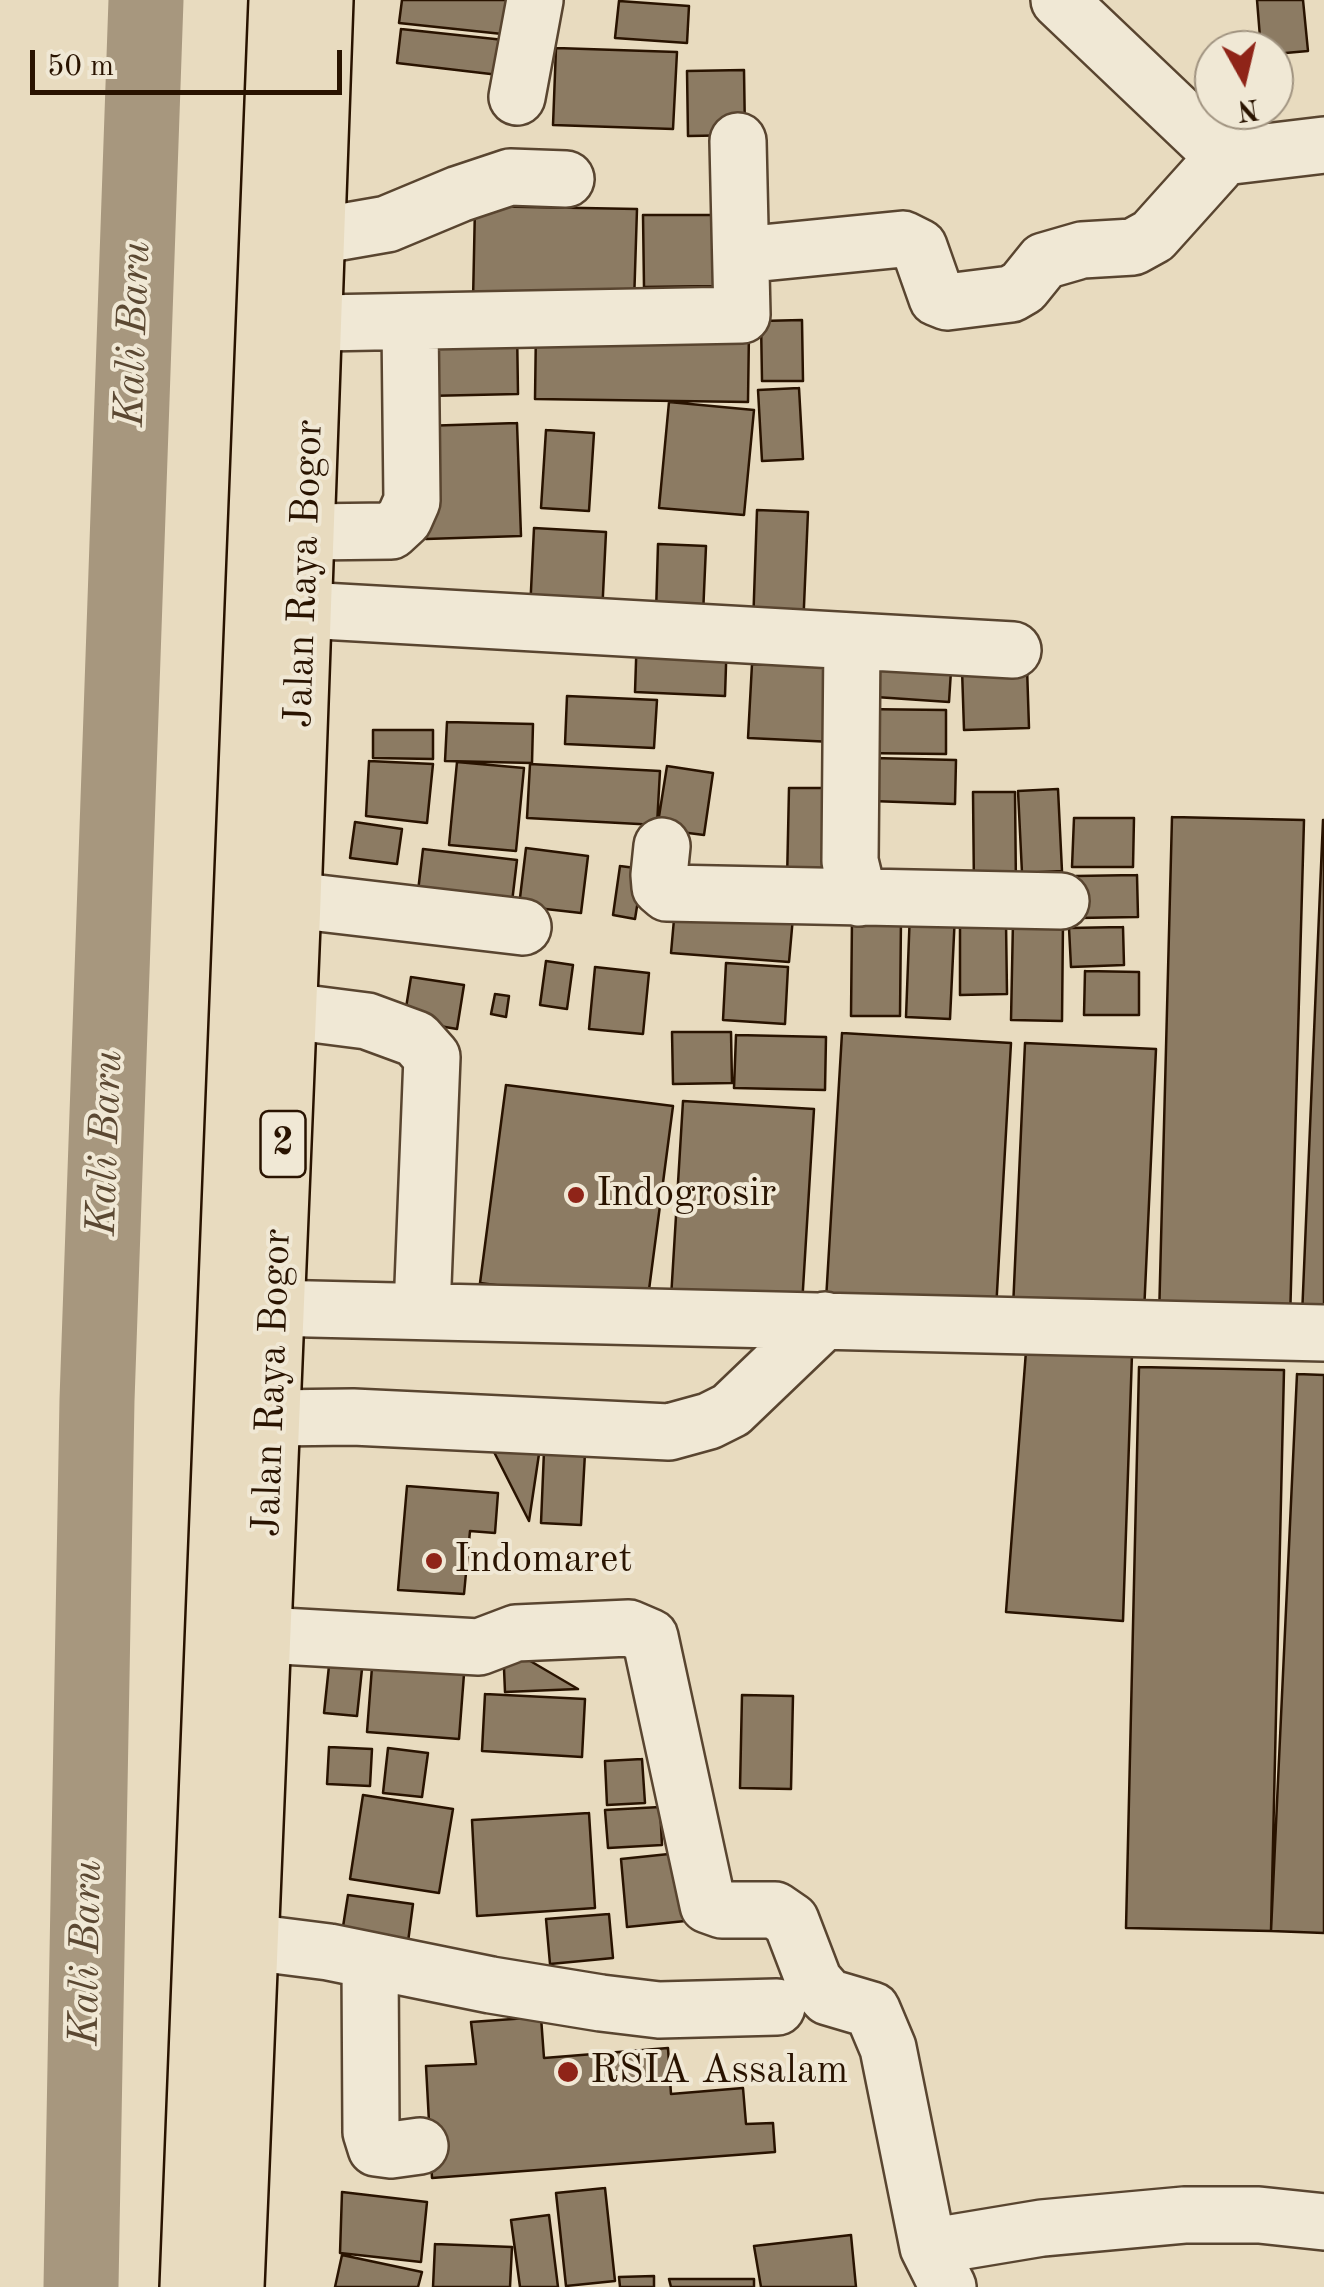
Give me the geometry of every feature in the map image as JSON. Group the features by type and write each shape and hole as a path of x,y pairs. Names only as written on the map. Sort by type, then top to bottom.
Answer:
{"highway":[{"name":"Jalan Raya Bogor","path":"236,2287 272,1418 250,1307 289,1011 307,532 290,324 277,0"},
{"name":"Jalan Raya Bogor","path":"188,2287 250,1307 290,324 318,236 325,0"}],"street":[{"path":"517,97 535,0"},
{"path":"1060,0 1224,157"},
{"path":"290,324 742,315 738,141"},
{"path":"742,255 903,239 919,246 938,298 947,302 1011,294 1023,287 1044,260 1082,250 1134,247 1153,236 1224,157 1324,146"},
{"path":"318,236 387,224 510,178 566,178"},
{"path":"307,532 390,531 404,518 412,501 410,323"},
{"path":"304,610 1013,650"},
{"path":"852,641 850,861 859,898"},
{"path":"662,846 660,887 667,893 1062,901"},
{"path":"293,900 523,927"},
{"path":"289,1011 367,1021 416,1039 432,1057 422,1310"},
{"path":"250,1307 1324,1334"},
{"path":"272,1418 354,1417 669,1432 709,1421 731,1410 825,1320"},
{"path":"263,1635 479,1648 516,1633 629,1628 650,1637 708,1905 722,1910 775,1910 791,1921 814,1981 828,1996 872,2010 888,2048 938,2267 1042,2228 1184,2216 1260,2215 1324,2222"},
{"path":"250,1942 329,1952 491,1985 659,2010 776,2007"},
{"path":"370,1961 370,2132 376,2148 420,2146"}],"building":[{"path":"402,0 524,0 521,36 399,23"},
{"path":"1257,0 1303,0 1308,51 1294,52 1294,30 1259,30"},
{"path":"619,1 689,6 687,43 615,38"},
{"path":"401,29 504,40 499,75 397,63"},
{"path":"556,48 677,52 673,129 553,125"},
{"path":"744,70 745,135 688,136 687,71"},
{"path":"475,206 637,209 634,303 473,301"},
{"path":"643,215 718,215 718,286 644,287"},
{"path":"802,320 803,381 762,381 761,321"},
{"path":"517,327 518,394 426,396 425,329"},
{"path":"536,328 749,330 748,402 535,399"},
{"path":"799,388 803,459 762,461 758,390"},
{"path":"669,402 754,410 744,515 659,508"},
{"path":"517,423 521,536 426,539 422,426"},
{"path":"546,430 594,433 589,511 541,508"},
{"path":"757,510 808,512 803,629 753,626"},
{"path":"534,528 606,532 602,615 530,611"},
{"path":"658,544 706,546 703,615 656,613"},
{"path":"637,632 727,635 725,696 635,692"},
{"path":"865,648 952,655 949,702 861,696"},
{"path":"752,664 837,667 833,742 748,738"},
{"path":"1027,667 1029,728 964,730 962,669"},
{"path":"567,696 657,700 654,748 565,744"},
{"path":"859,709 946,710 946,754 859,753"},
{"path":"447,722 533,724 532,763 445,761"},
{"path":"373,730 433,730 433,759 373,758"},
{"path":"873,758 956,760 955,804 872,801"},
{"path":"369,761 433,764 427,823 366,816"},
{"path":"457,762 524,768 516,851 449,845"},
{"path":"530,764 660,771 657,825 527,818"},
{"path":"667,766 713,773 704,835 657,829"},
{"path":"789,788 836,788 833,882 787,881"},
{"path":"1058,789 1062,871 1022,873 1018,791"},
{"path":"973,792 1015,792 1016,890 974,891"},
{"path":"1172,817 1304,820 1290,1321 1159,1318"},
{"path":"1074,818 1134,818 1133,867 1072,867"},
{"path":"1323,820 1324,1316 1302,1316"},
{"path":"355,822 402,829 397,864 350,858"},
{"path":"526,848 588,856 581,913 519,906"},
{"path":"423,849 517,860 510,919 416,908"},
{"path":"620,866 643,869 635,919 613,915"},
{"path":"1137,875 1138,917 1077,918 1076,876"},
{"path":"675,908 793,917 789,962 671,953"},
{"path":"910,911 955,914 950,1019 906,1017"},
{"path":"852,918 901,918 900,1016 851,1016"},
{"path":"1013,921 1063,922 1062,1021 1011,1020"},
{"path":"1006,922 1007,994 960,995 960,923"},
{"path":"1123,927 1124,965 1071,967 1069,928"},
{"path":"546,961 573,965 567,1009 540,1005"},
{"path":"726,963 788,967 785,1024 723,1020"},
{"path":"595,967 649,973 643,1034 589,1029"},
{"path":"1085,971 1139,972 1139,1015 1084,1015"},
{"path":"411,977 464,985 457,1029 404,1020"},
{"path":"495,994 509,996 506,1017 491,1014"},
{"path":"672,1032 731,1032 732,1083 673,1084"},
{"path":"842,1033 1011,1043 996,1310 826,1300"},
{"path":"736,1035 826,1037 825,1090 734,1088"},
{"path":"1025,1043 1156,1049 1144,1313 1013,1308"},
{"name":"Indogrosir","path":"506,1085 673,1106 647,1305 480,1283"},
{"path":"683,1101 814,1109 802,1305 671,1298"},
{"path":"1026,1351 1132,1354 1123,1621 1006,1612"},
{"path":"1139,1367 1284,1370 1271,1931 1126,1928"},
{"path":"1297,1374 1324,1375 1324,1933 1271,1931"},
{"path":"492,1448 539,1454 529,1521"},
{"path":"544,1451 585,1453 581,1525 541,1523"},
{"name":"Indomaret","path":"407,1486 498,1493 495,1533 470,1531 464,1594 398,1590"},
{"path":"374,1641 466,1648 459,1739 367,1732"},
{"path":"503,1645 578,1689 505,1692"},
{"path":"331,1647 364,1650 357,1716 324,1713"},
{"path":"485,1694 585,1699 582,1757 482,1751"},
{"path":"742,1695 793,1696 791,1789 740,1788"},
{"path":"329,1747 372,1749 370,1786 327,1784"},
{"path":"388,1748 428,1753 422,1797 383,1793"},
{"path":"642,1759 645,1803 607,1805 605,1761"},
{"path":"363,1795 453,1809 439,1893 350,1879"},
{"path":"660,1807 662,1845 608,1848 605,1810"},
{"path":"589,1813 595,1908 477,1916 472,1820"},
{"path":"688,1852 695,1920 627,1927 621,1859"},
{"path":"348,1895 413,1904 408,1942 342,1933"},
{"path":"609,1914 613,1958 550,1964 546,1919"},
{"path":"541,2017 544,2058 668,2048 671,2094 743,2088 746,2124 773,2123 775,2152 432,2178 426,2066 476,2064 471,2022"},
{"path":"605,2188 615,2281 566,2286 556,2193"},
{"path":"342,2192 427,2202 421,2262 340,2253"},
{"path":"549,2215 558,2287 520,2287 511,2220"},
{"path":"851,2235 856,2287 761,2287 754,2246"},
{"path":"435,2244 512,2247 510,2287 433,2287"},
{"path":"342,2255 422,2272 418,2287 335,2287"},
{"path":"654,2276 654,2287 620,2287 619,2277"},
{"path":"669,2279 754,2279 754,2287 671,2287"}],"waterway":[{"name":"Kali Baru","path":"81,2287 97,1400 146,0"}],"place":[{"name":"Indogrosir","path":"576,1195"},
{"name":"Indomaret","path":"434,1561"},
{"name":"RSIA Assalam","path":"568,2072"}]}
